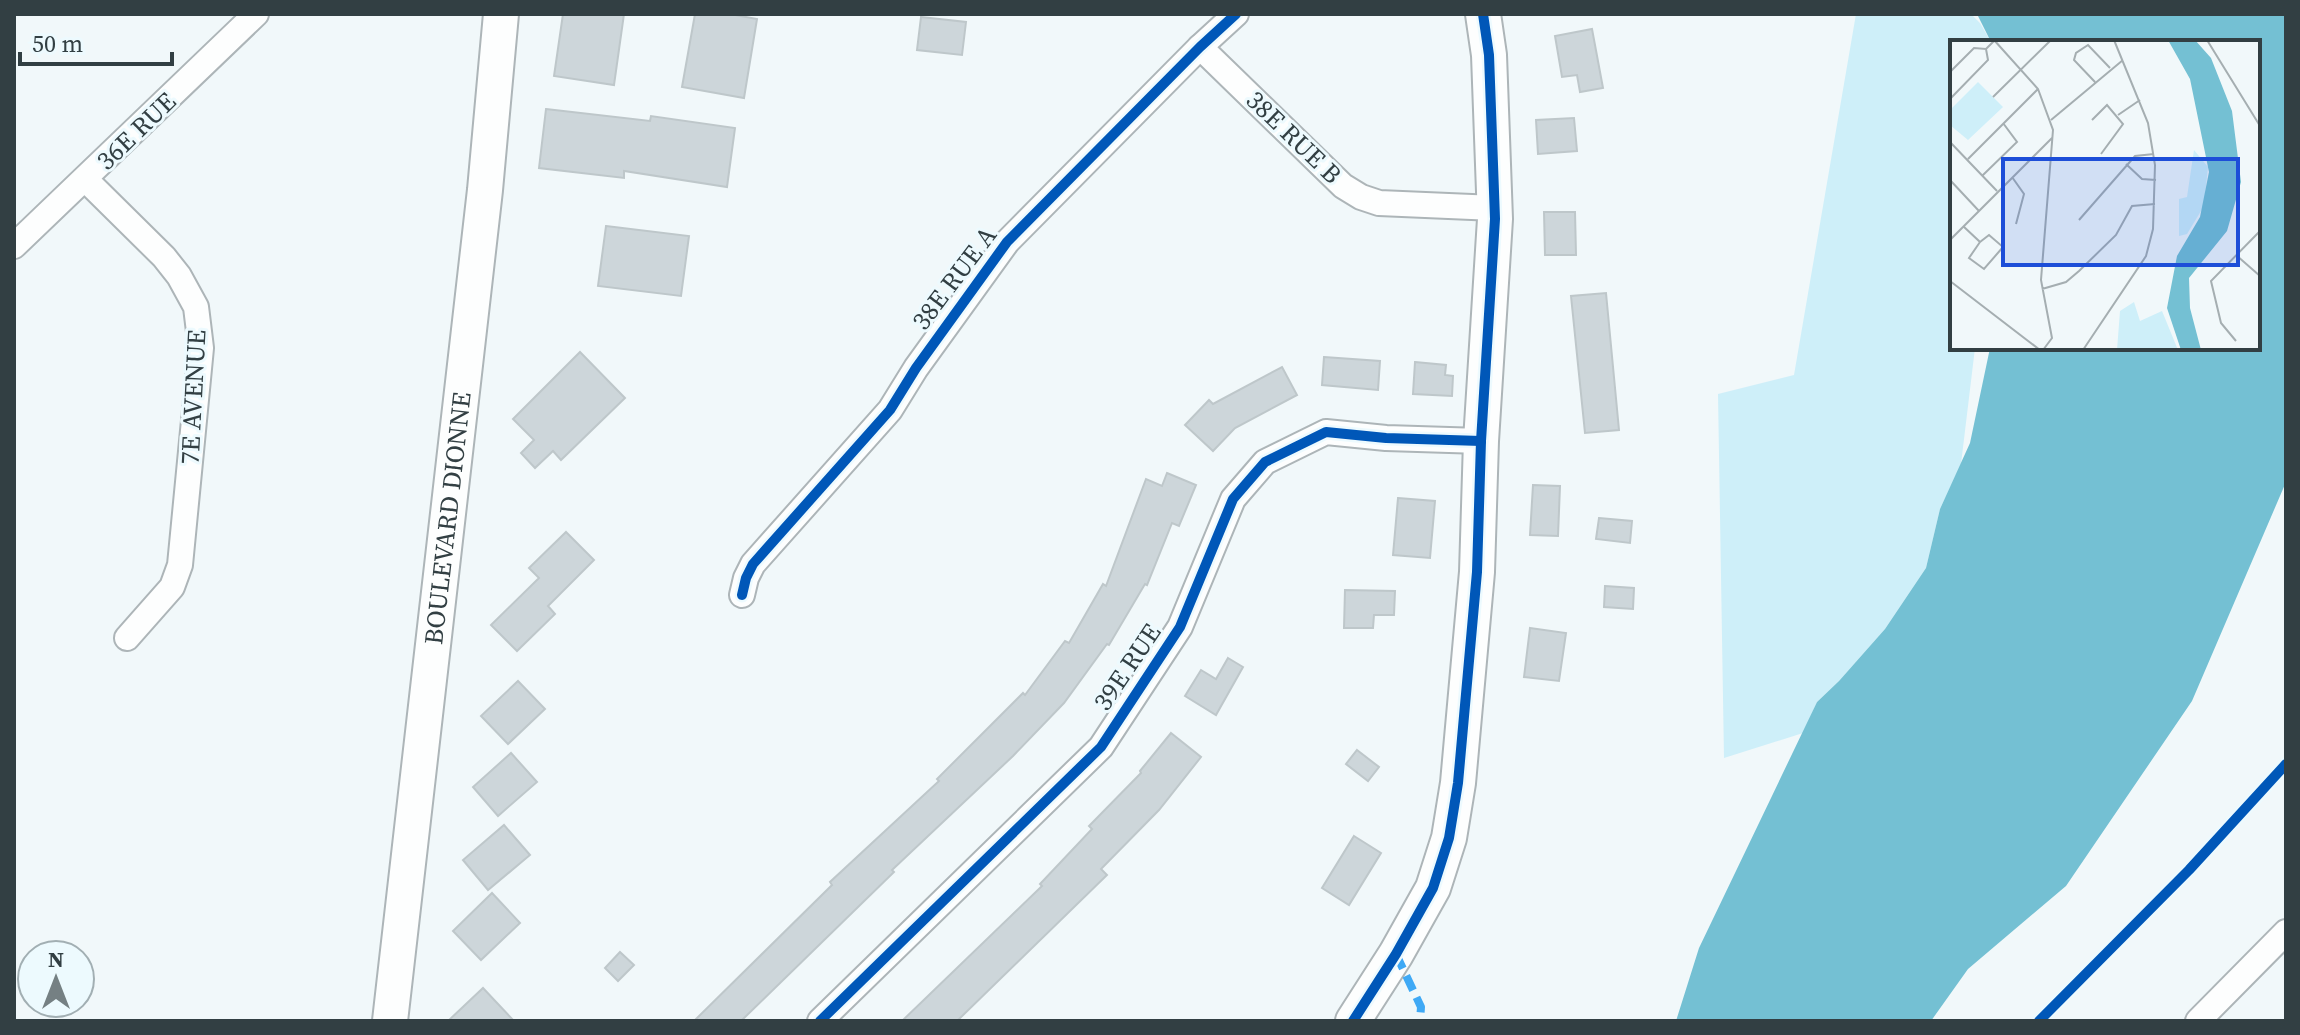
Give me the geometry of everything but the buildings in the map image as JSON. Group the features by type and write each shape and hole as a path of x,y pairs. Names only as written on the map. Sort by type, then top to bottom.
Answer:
{"street":[{"name":"36E RUE","path":"14,246 256,14"},
{"name":"BOULEVARD DIONNE","path":"390,1021 485,190 501,14"},
{"name":"38E RUE A","path":"742,595 753,564 890,410 916,368 1007,242 1236,14"},
{"path":"1353,1021 1433,888 1449,838 1458,783 1477,572 1481,441 1495,208 1489,55 1483,14"},
{"name":"38E RUE B","path":"1200,47 1343,186 1361,197 1379,203 1495,208"},
{"name":"7E AVENUE","path":"85,179 164,257 179,276 196,307 201,348 180,565 172,587 127,638"},
{"name":"39E RUE","path":"820,1021 1101,747 1180,627 1233,499 1265,462 1326,432 1386,438 1481,441"},
{"path":"2198,1021 2284,939"}],"shaded area":[{"path":"1856,14 1971,14 1990,40 1950,40 1950,350 1975,350 1961,464 1940,509 1926,568 1885,629 1817,702 1803,733 1724,758 1718,394 1794,375"}],"water":[{"path":"1977,14 2286,14 2286,482 2192,701 2066,886 1968,969 1931,1021 1676,1021 1699,948 1817,702 1885,629 1926,568 1940,509 1970,443 1990,350 2260,350 2260,40 1990,40"}],"marked path":[{"path":"1396,954 1421,1007 1420,1021"}],"cycle path":[{"path":"742,595 753,564 890,410 916,368 1007,242 1236,14"},
{"path":"1353,1021 1433,888 1449,838 1458,783 1477,572 1481,441 1495,219 1489,55 1483,14"},
{"path":"820,1021 1101,747 1180,627 1233,499 1265,462 1326,432 1386,438 1481,441"},
{"path":"2039,1021 2189,870 2286,764"}]}
